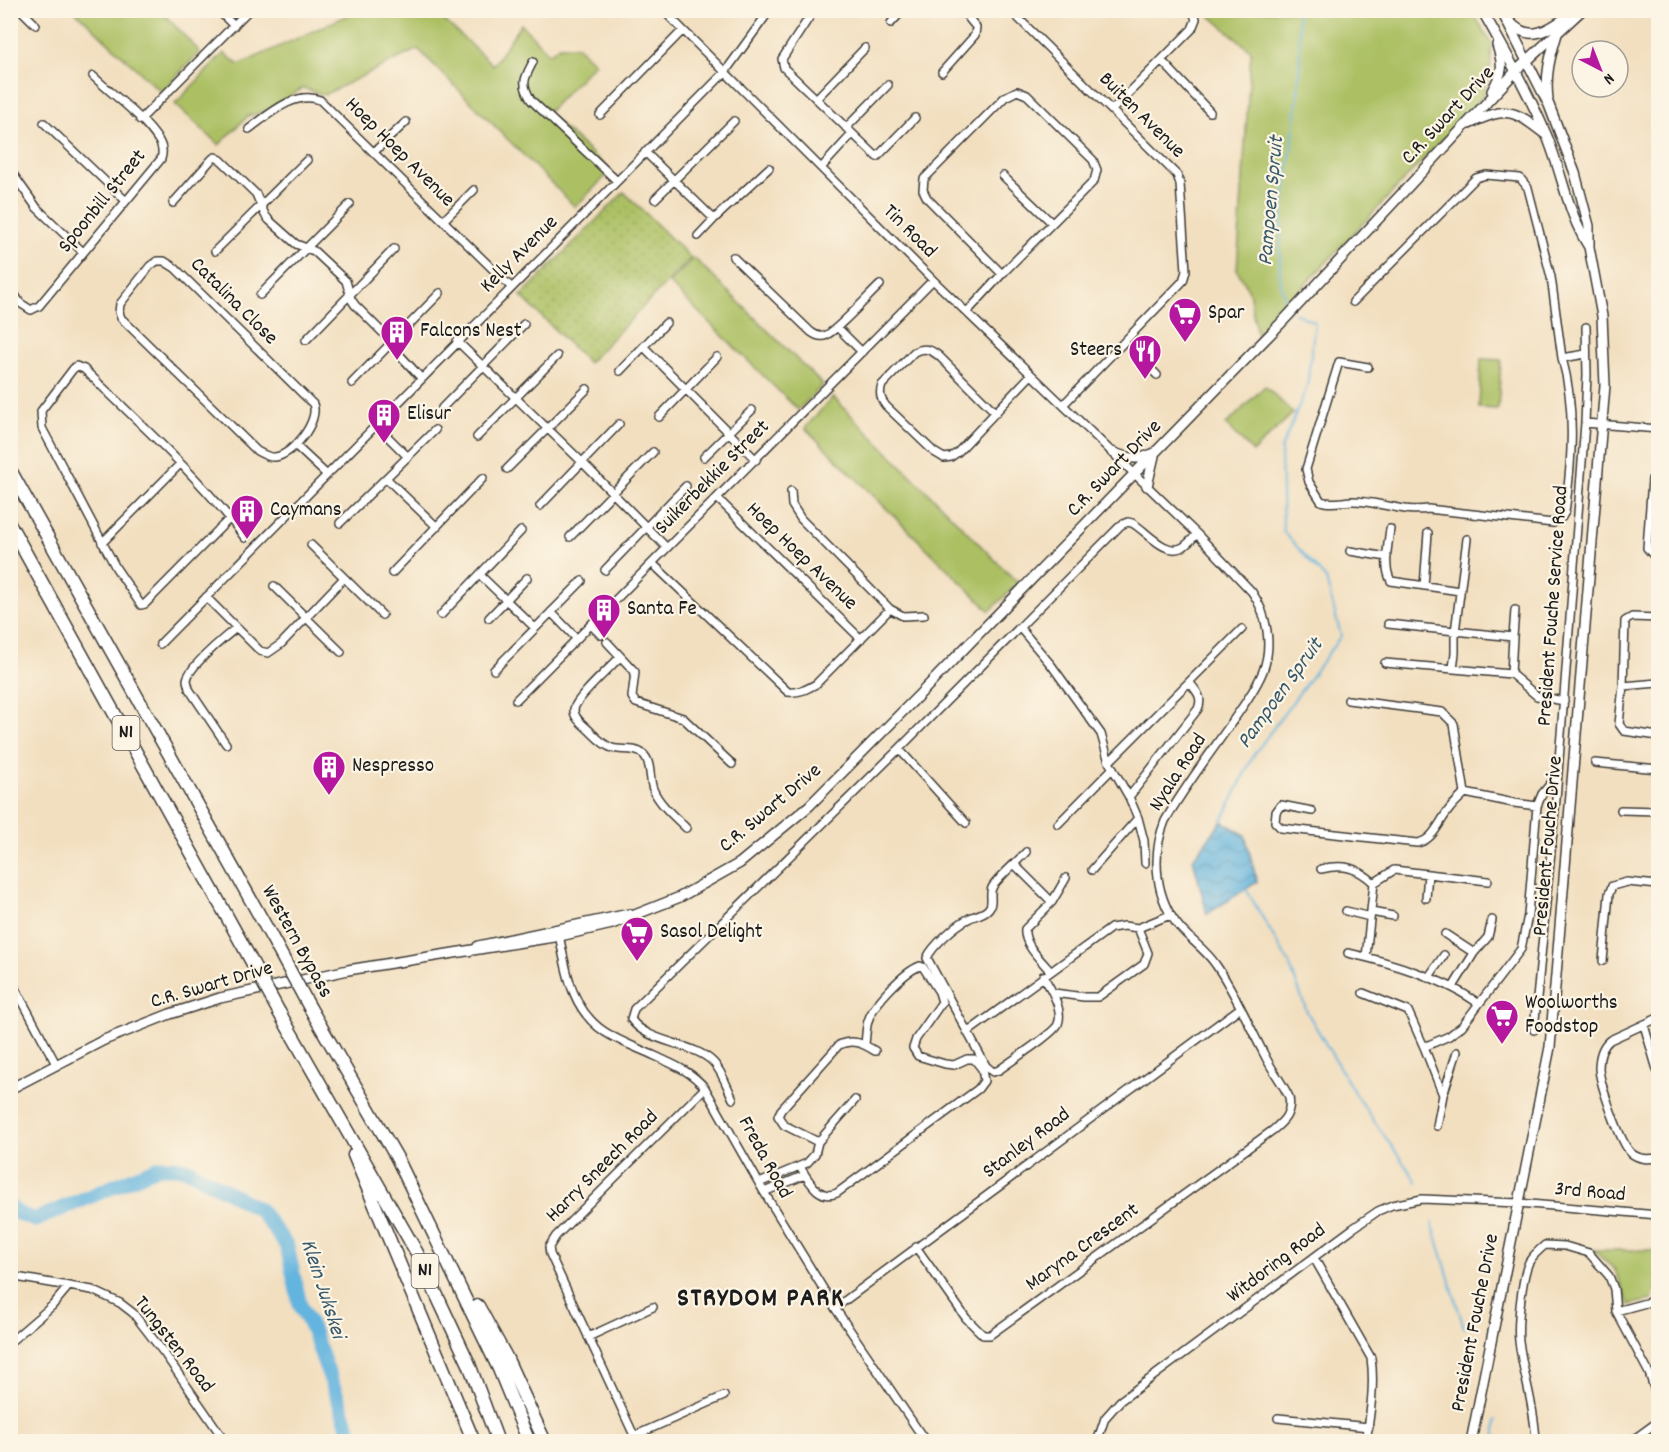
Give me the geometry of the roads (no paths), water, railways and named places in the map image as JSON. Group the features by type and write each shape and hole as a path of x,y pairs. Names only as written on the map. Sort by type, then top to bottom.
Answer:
{"highway":[{"name":"Western Bypass","path":"10,470 310,1008 397,1158 499,1369 529,1442"},
{"name":"N1","path":"10,525 279,1012 417,1253 469,1364 498,1442"},
{"path":"336,1108 474,1442"},
{"path":"397,1158 506,1357 545,1442"}],"street":[{"path":"21,10 36,25"},
{"path":"218,10 234,26"},
{"path":"93,76 140,120 249,10"},
{"name":"Tin Road","path":"663,10 933,280 1135,474"},
{"name":"Kelly Avenue","path":"160,644 206,597 249,542 327,475 725,72 770,10"},
{"path":"814,10 781,63 877,158 915,118"},
{"path":"891,23 903,10"},
{"path":"942,72 975,35 976,27 962,10"},
{"name":"Buiten Avenue","path":"1010,10 1177,176 1182,196 1186,274 1177,288 1063,405"},
{"path":"1112,110 1162,61 1194,24 1196,20 1192,10"},
{"name":"President Fouche Drive","path":"1482,10 1516,71 1546,136 1576,222 1589,247"},
{"path":"1501,11 1517,29 1534,33 1550,28 1576,10"},
{"name":"C.R. Swart Drive","path":"10,1089 127,1030 220,998 348,970 483,950 619,922 680,897 740,863 801,813 1156,453 1305,298 1516,71 1582,10"},
{"name":"President Fouche Drive","path":"1471,1442 1548,1057 1552,1026 1605,385 1603,325 1598,288 1589,247 1588,226 1575,173 1549,105 1501,11"},
{"path":"1485,104 1502,68 1502,61 1489,22"},
{"path":"600,115 683,30"},
{"path":"1549,105 1547,68 1557,34"},
{"path":"816,99 865,48"},
{"path":"1162,61 1210,112"},
{"path":"533,62 524,79 524,85 531,100 617,181"},
{"path":"821,168 888,85"},
{"path":"967,312 1094,181 1097,170 1093,160 1027,95 1021,92 1011,93 924,179 922,185 927,198 1002,274"},
{"name":"Hoep Hoep Avenue","path":"249,129 285,105 304,98 315,98 328,106 375,151 511,287"},
{"path":"1465,126 1490,114 1511,113 1526,118 1546,136"},
{"name":"Spoonbill Street","path":"10,287 26,308 34,309 43,303 83,252 157,166 163,153 159,141 140,120"},
{"path":"655,199 734,121"},
{"path":"375,151 406,122"},
{"path":"44,123 126,201"},
{"path":"645,152 714,219"},
{"path":"173,203 201,170 215,158 226,164 256,194 269,220 296,244 314,251 346,281 355,305 386,336 421,378"},
{"path":"215,251 307,160"},
{"path":"698,236 769,168"},
{"path":"10,170 42,213 83,252"},
{"path":"1353,302 1476,178 1486,175 1520,178 1528,188 1551,277 1562,358 1568,381 1571,410 1571,465 1565,512 1562,518 1554,523 1440,510 1416,510 1355,501 1328,504 1321,501 1309,482 1306,469 1339,362 1368,367"},
{"path":"1003,176 1053,223"},
{"path":"444,220 474,190"},
{"path":"260,295 350,204"},
{"path":"306,340 394,249"},
{"path":"733,257 811,332 817,335 827,336 880,285"},
{"name":"Catalina Close","path":"160,261 172,265 313,404 314,418 296,446 274,458 257,451 121,318 120,304 150,266 160,261"},
{"name":"Suikerbekkie Street","path":"516,700 933,280"},
{"path":"352,383 440,293"},
{"path":"620,371 666,323"},
{"path":"442,408 524,324"},
{"path":"837,327 862,352"},
{"name":"President Fouche Service Road","path":"1534,1030 1564,701 1585,423 1586,327"},
{"path":"457,341 517,397 667,548"},
{"path":"644,348 756,460"},
{"path":"996,413 939,356 927,349 921,348 914,352 882,385 880,391 886,406 934,452 944,458 951,457 958,452 996,413 1031,375"},
{"path":"1562,358 1586,354"},
{"path":"477,437 557,356"},
{"path":"659,417 717,357"},
{"path":"1147,365 1157,375"},
{"path":"230,518 143,605 140,604 102,543 42,428 41,411 76,366 84,369 180,464 230,518 249,542"},
{"path":"507,470 587,389"},
{"path":"704,457 752,410"},
{"path":"1585,423 1659,429"},
{"path":"540,506 619,424"},
{"path":"376,425 408,457"},
{"path":"340,523 435,430"},
{"path":"296,446 327,475"},
{"path":"570,537 653,452"},
{"path":"1112,452 1122,457 1136,458 1144,458 1156,453"},
{"path":"1147,486 1156,453"},
{"path":"102,543 180,464"},
{"path":"1659,472 1652,479 1651,485 1647,548 1659,558"},
{"name":"Nyala Road","path":"1135,474 1252,591 1266,622 1267,649 1263,670 1250,696 1170,813 1161,831 1158,877 1170,915 1216,964 1289,1097 1288,1114"},
{"path":"392,573 483,478"},
{"path":"387,479 437,527"},
{"path":"605,570 686,486"},
{"path":"791,491 792,505 801,519 890,609 903,616 924,615"},
{"name":"Hoep Hoep Avenue","path":"718,499 861,639"},
{"path":"733,1099 712,1062 701,1054 640,1030 633,1023 631,1015 634,1009 1125,523 1138,526 1168,548 1180,548 1197,534"},
{"path":"1390,529 1387,557 1388,576 1391,581 1460,591"},
{"path":"441,615 521,531"},
{"path":"1424,586 1428,533"},
{"path":"1453,668 1455,632 1467,539"},
{"path":"311,545 382,615"},
{"path":"1350,551 1387,557"},
{"path":"652,563 788,692 805,691 816,684 890,609"},
{"path":"480,575 535,628"},
{"path":"206,597 264,653 281,644 344,578"},
{"path":"489,618 527,578"},
{"path":"494,670 582,581"},
{"path":"274,586 341,652"},
{"path":"1510,674 1515,610"},
{"path":"552,612 577,639"},
{"path":"1659,618 1632,617 1625,621 1623,686 1618,723 1622,729 1659,736"},
{"path":"1388,624 1513,637"},
{"path":"591,625 601,635"},
{"path":"226,744 189,689 187,680 198,664 236,628"},
{"path":"1020,628 1052,666 1101,734 1111,765 1129,796 1138,818 1144,841 1145,863"},
{"path":"1058,824 1111,765 1242,629"},
{"path":"607,642 635,672 632,697 636,703 683,718 732,764"},
{"path":"620,657 581,697 574,708 575,713 580,722 607,746 644,754 648,761 653,791 686,828"},
{"path":"1385,663 1510,674 1537,696 1564,701"},
{"path":"1129,796 1198,709 1201,702 1200,696 1190,683"},
{"path":"1623,686 1659,683"},
{"path":"1348,700 1442,712 1454,724 1466,793"},
{"path":"899,749 966,823"},
{"path":"1595,763 1659,769"},
{"path":"1424,1047 1437,1043 1457,1031 1516,958 1524,939 1537,806 1542,794 1557,776"},
{"path":"1466,793 1537,806"},
{"path":"1312,811 1281,805 1276,812 1275,822 1281,828 1417,843 1430,836 1447,812 1466,793"},
{"path":"1621,810 1658,810"},
{"path":"1092,870 1138,818"},
{"path":"1026,852 993,886 990,906 987,910 960,924 934,947 927,958 986,1066 994,1072 1056,1027 1059,1018 1054,993 1024,935 1028,926 1052,902 1066,878"},
{"path":"1015,865 1052,902"},
{"path":"1321,869 1335,866 1352,868 1363,873 1374,883"},
{"path":"1374,883 1394,870 1488,881"},
{"path":"1425,898 1428,874"},
{"path":"1604,961 1609,894 1612,886 1627,882 1659,885"},
{"path":"1366,957 1374,883"},
{"path":"1346,911 1393,916"},
{"path":"968,1032 1110,928 1124,926 1138,928 1170,915"},
{"path":"1453,987 1474,953 1488,937 1492,920"},
{"path":"1054,993 1084,998 1098,997 1144,964 1148,953 1138,928"},
{"name":"Freda Road","path":"559,933 569,982 584,1012 595,1024 613,1037 684,1069 698,1079 705,1088 764,1192 835,1308 923,1441"},
{"path":"1446,934 1474,953"},
{"path":"1348,953 1453,987 1479,1004"},
{"path":"1428,978 1444,955"},
{"path":"800,1167 818,1192 824,1195 837,1193 978,1089 984,1081 982,1069 974,1059 966,1059 951,1065 923,1059 915,1053 913,1048 916,1038 942,1002 939,992 924,967 911,970 878,1003 867,1022 865,1044"},
{"path":"10,978 56,1064"},
{"path":"1363,993 1405,1008 1410,1012 1443,1095"},
{"name":"Stanley Road","path":"835,1308 1240,1008"},
{"path":"1659,1018 1605,1044 1601,1052 1599,1070 1616,1125 1628,1150 1645,1159 1659,1158"},
{"path":"1644,1025 1659,1073"},
{"path":"818,1142 784,1125 779,1119 779,1114 839,1045 850,1041 865,1044 875,1051"},
{"path":"1437,1126 1443,1095 1457,1052"},
{"name":"Harry Sneech Road","path":"635,1439 550,1254 549,1246 556,1236 705,1088"},
{"path":"759,1183 811,1161 818,1142 855,1100"},
{"name":"Maryna Crescent","path":"916,1247 970,1322 982,1335 990,1335 1273,1130 1288,1114"},
{"path":"764,1192 805,1175"},
{"name":"Witdoring Road","path":"1097,1442 1105,1418 1115,1406 1378,1211 1392,1205 1422,1199 1518,1203"},
{"name":"3rd Road","path":"1518,1203 1659,1215"},
{"path":"1536,1442 1535,1417 1518,1339 1520,1309 1528,1264 1545,1245 1551,1244 1589,1253 1609,1276 1614,1289 1616,1311 1648,1373 1659,1400"},
{"path":"1314,1258 1371,1358 1369,1427 1366,1442"},
{"name":"Tungsten Road","path":"10,1276 92,1290 109,1296 133,1313 225,1441"},
{"path":"10,1342 52,1306 68,1287"},
{"path":"1616,1311 1658,1298 1656,1317 1659,1344"},
{"path":"588,1337 653,1307"},
{"path":"635,1439 724,1396"},
{"path":"1278,1418 1369,1427"},
{"path":"1630,1442 1659,1419"}],"water":[{"path":"1222,821 1245,835 1257,882 1207,914 1193,859"}],"waterway":[{"name":"Pampoen Spruit","path":"1289,310 1282,291 1280,273 1284,207 1299,76 1300,43 1297,10"},
{"name":"Pampoen Spruit","path":"1222,821 1253,756 1341,636 1326,579 1283,531 1281,449 1307,387 1315,322 1294,313"},
{"name":"Pampoen Spruit","path":"1246,889 1289,963 1307,1012 1355,1094 1417,1182"},
{"name":"Klein Jukskei","path":"10,1207 17,1213 35,1220 159,1167 176,1167 189,1170 260,1210 287,1246 300,1305 312,1329 354,1442"},
{"name":"Pampoen Spruit","path":"1432,1222 1464,1328"},
{"name":"Pampoen Spruit","path":"1496,1420 1496,1442"}],"place":[{"name":"Spar","path":"1185,343"},
{"name":"Falcons Nest","path":"397,361"},
{"name":"Steers","path":"1145,380"},
{"name":"Elisur","path":"384,444"},
{"name":"Caymans","path":"247,540"},
{"name":"Santa Fe","path":"604,639"},
{"name":"Nespresso","path":"329,796"},
{"name":"Sasol Delight","path":"637,962"},
{"name":"Woolworths Foodstop","path":"1502,1045"}],"district":[{"name":"STRYDOM PARK","path":"761,1299"}]}
